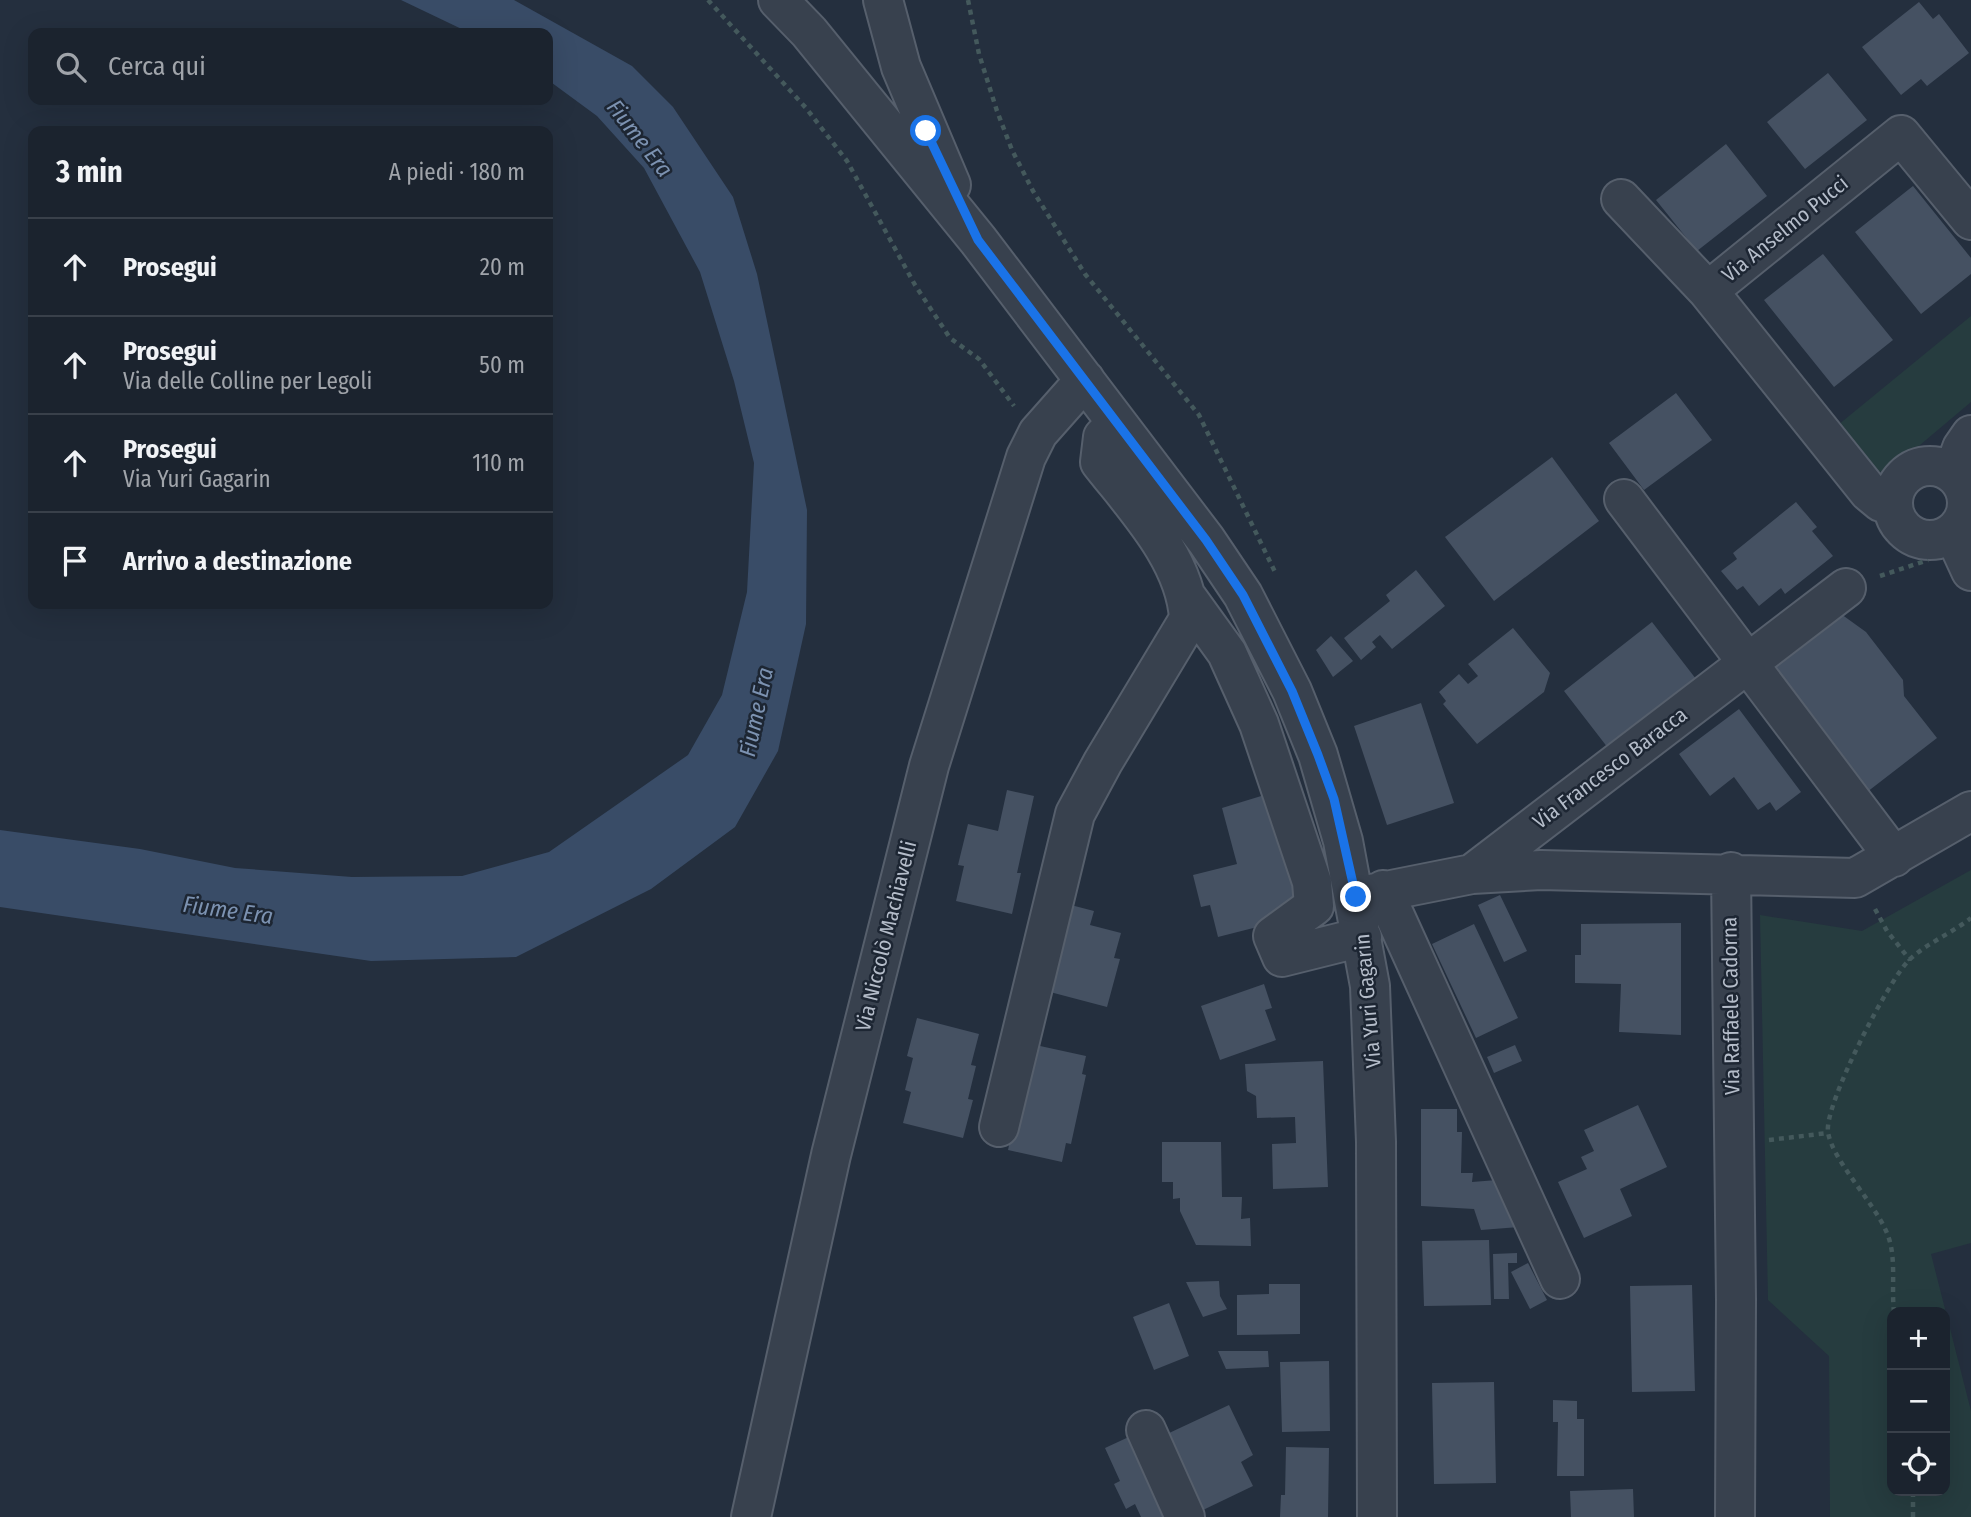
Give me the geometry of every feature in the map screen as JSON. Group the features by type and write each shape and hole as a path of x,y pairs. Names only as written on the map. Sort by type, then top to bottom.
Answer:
{"street":[{"path":"778,0 808,32 978,240"},
{"path":"883,0 901,67 926,131 978,240"},
{"name":"Via Anselmo Pucci","path":"1892,505 1881,502 1869,492 1708,291 1902,135 1971,220"},
{"path":"1621,199 1708,291"},
{"name":"Via Yuri Gagarin","path":"978,240 1206,540 1243,595 1292,691 1370,893 1362,937 1370,986 1376,1130 1377,1517"},
{"name":"Via Niccolò Machiavelli","path":"751,1517 831,1155 929,766 1026,457 1038,433 1085,380"},
{"path":"1116,423 1103,437 1100,462 1177,569 1188,599 1227,653 1259,724 1312,883 1314,905 1273,936 1276,949 1282,957 1296,956 1362,937"},
{"path":"1953,473 1962,448 1971,435"},
{"path":"1932,466 1953,473 1965,490 1967,509 1962,522 1961,550 1915,537 1904,530 1892,505 1896,486 1904,476 1918,468 1932,466"},
{"path":"1624,499 1894,857"},
{"name":"Via Francesco Baracca","path":"1472,874 1846,588"},
{"path":"999,1127 1076,814 1103,762 1189,619 1188,599"},
{"path":"1560,1279 1370,893 1472,874 1596,869 1856,878 1971,811"},
{"name":"Via Raffaele Cadorna","path":"1731,872 1735,1517"},
{"path":"1146,1430 1185,1517"}],"path":[{"path":"708,0 806,108 839,150 880,218 915,285 950,338 979,359 1038,433"},
{"path":"968,0 979,54 997,111 1012,150 1052,227 1085,274 1199,415 1278,579"},
{"path":"1846,588 1961,550"},
{"path":"1856,878 1887,931 1910,960"},
{"path":"1895,1307 1889,1236 1873,1204 1846,1167 1828,1133 1828,1122 1864,1034 1888,988 1910,960 1971,918"},
{"path":"1733,1143 1828,1133"},
{"path":"1913,1496 1913,1517"}],"green space":[{"path":"1971,316 1971,402 1888,472 1873,471 1838,425"},
{"path":"1971,870 1971,1243 1931,1254 1945,1307 1887,1307 1887,1496 1950,1496 1950,1329 1971,1411 1971,1517 1830,1517 1829,1356 1768,1300 1760,915 1862,931"}],"water":[{"name":"Fiume Era","path":"401,0 514,0 632,66 673,107 733,197 757,274 807,510 806,624 778,751 735,827 651,889 516,957 371,961 0,907 0,830 140,849 235,868 352,877 462,876 549,852 688,755 722,695 747,592 754,463 734,381 700,272 644,168 597,116 553,84 553,28 460,28"}],"building":[{"path":"1919,2 1933,19 1939,14 1969,53 1927,86 1921,79 1901,95 1862,47"},
{"path":"1828,73 1867,120 1805,169 1767,122"},
{"path":"1726,144 1767,196 1697,251 1656,200"},
{"path":"1913,186 1971,258 1971,274 1921,314 1855,232"},
{"path":"1823,254 1893,340 1834,387 1764,300"},
{"path":"1676,393 1712,440 1644,490 1609,443"},
{"path":"1552,457 1599,521 1494,601 1445,537"},
{"path":"1796,502 1817,527 1812,531 1833,556 1785,594 1781,588 1759,606 1743,586 1737,590 1721,571 1737,559 1733,553"},
{"path":"1416,570 1445,606 1392,649 1380,635 1372,642 1376,647 1361,660 1344,638 1390,601 1386,595"},
{"path":"1841,614 1866,632 1903,680 1904,696 1937,738 1858,799 1766,671"},
{"path":"1652,622 1696,679 1608,748 1564,691"},
{"path":"1513,628 1550,673 1544,692 1477,744 1443,704 1446,701 1439,692 1459,674 1468,684 1478,676 1468,664"},
{"path":"1331,636 1353,661 1333,677 1316,650"},
{"path":"1421,703 1454,803 1387,825 1354,726"},
{"path":"1739,709 1801,792 1776,811 1770,802 1758,810 1734,777 1710,796 1679,754"},
{"path":"1007,790 1034,796 1017,873 1021,873 1012,914 956,901 964,866 958,865 968,824 998,831"},
{"path":"1271,793 1302,909 1269,924 1218,937 1210,905 1201,907 1193,875 1237,864 1222,808"},
{"path":"1500,895 1527,951 1504,962 1478,905"},
{"path":"1067,904 1094,911 1090,925 1121,933 1114,958 1120,959 1107,1007 1050,992"},
{"path":"1681,923 1681,1035 1619,1032 1621,984 1575,983 1575,955 1581,955 1581,924"},
{"path":"1474,924 1518,1018 1476,1038 1432,944"},
{"path":"1264,984 1272,1008 1265,1010 1276,1040 1220,1060 1201,1006"},
{"path":"917,1018 979,1034 971,1065 976,1066 968,1099 973,1100 963,1138 903,1123 911,1092 905,1090 913,1058 907,1056"},
{"path":"1031,1044 1086,1056 1082,1074 1086,1075 1071,1144 1066,1143 1062,1162 1008,1150"},
{"path":"1515,1045 1522,1061 1494,1073 1487,1057"},
{"path":"1323,1061 1328,1187 1273,1189 1272,1144 1296,1143 1295,1117 1257,1118 1256,1096 1247,1091 1245,1064"},
{"path":"1638,1105 1667,1167 1620,1189 1632,1216 1584,1238 1558,1182 1587,1169 1581,1157 1594,1151 1584,1130"},
{"path":"1421,1109 1457,1109 1457,1132 1462,1132 1461,1173 1473,1173 1472,1182 1497,1180 1519,1227 1481,1230 1474,1209 1421,1206"},
{"path":"1162,1142 1221,1142 1222,1197 1242,1197 1241,1219 1250,1218 1251,1246 1196,1245 1180,1211 1180,1198 1173,1199 1173,1182 1162,1182"},
{"path":"1489,1240 1491,1305 1424,1306 1422,1241"},
{"path":"1517,1253 1517,1263 1508,1263 1509,1299 1494,1299 1493,1254"},
{"path":"1528,1263 1547,1300 1530,1309 1511,1272"},
{"path":"1219,1281 1220,1296 1227,1309 1203,1317 1186,1282"},
{"path":"1269,1284 1300,1284 1300,1334 1237,1335 1237,1295 1269,1294"},
{"path":"1692,1285 1695,1391 1632,1392 1630,1286"},
{"path":"1169,1303 1189,1356 1154,1370 1133,1317"},
{"path":"1218,1351 1268,1351 1269,1367 1226,1369"},
{"path":"1329,1361 1330,1431 1282,1432 1280,1362"},
{"path":"1494,1382 1496,1483 1434,1484 1432,1383"},
{"path":"1553,1400 1577,1401 1577,1419 1584,1419 1584,1476 1557,1476 1558,1422 1553,1422"},
{"path":"1229,1405 1253,1455 1241,1462 1253,1486 1203,1510 1167,1434"},
{"path":"1133,1435 1173,1517 1141,1517 1135,1504 1126,1509 1114,1484 1120,1481 1105,1448"},
{"path":"1286,1447 1329,1448 1328,1517 1280,1517 1281,1495 1285,1495"},
{"path":"1633,1489 1634,1517 1571,1517 1570,1491"}],"route":[{"path":"926,131 978,240 1206,540 1243,595 1292,691 1318,755 1334,799 1356,897"}]}
